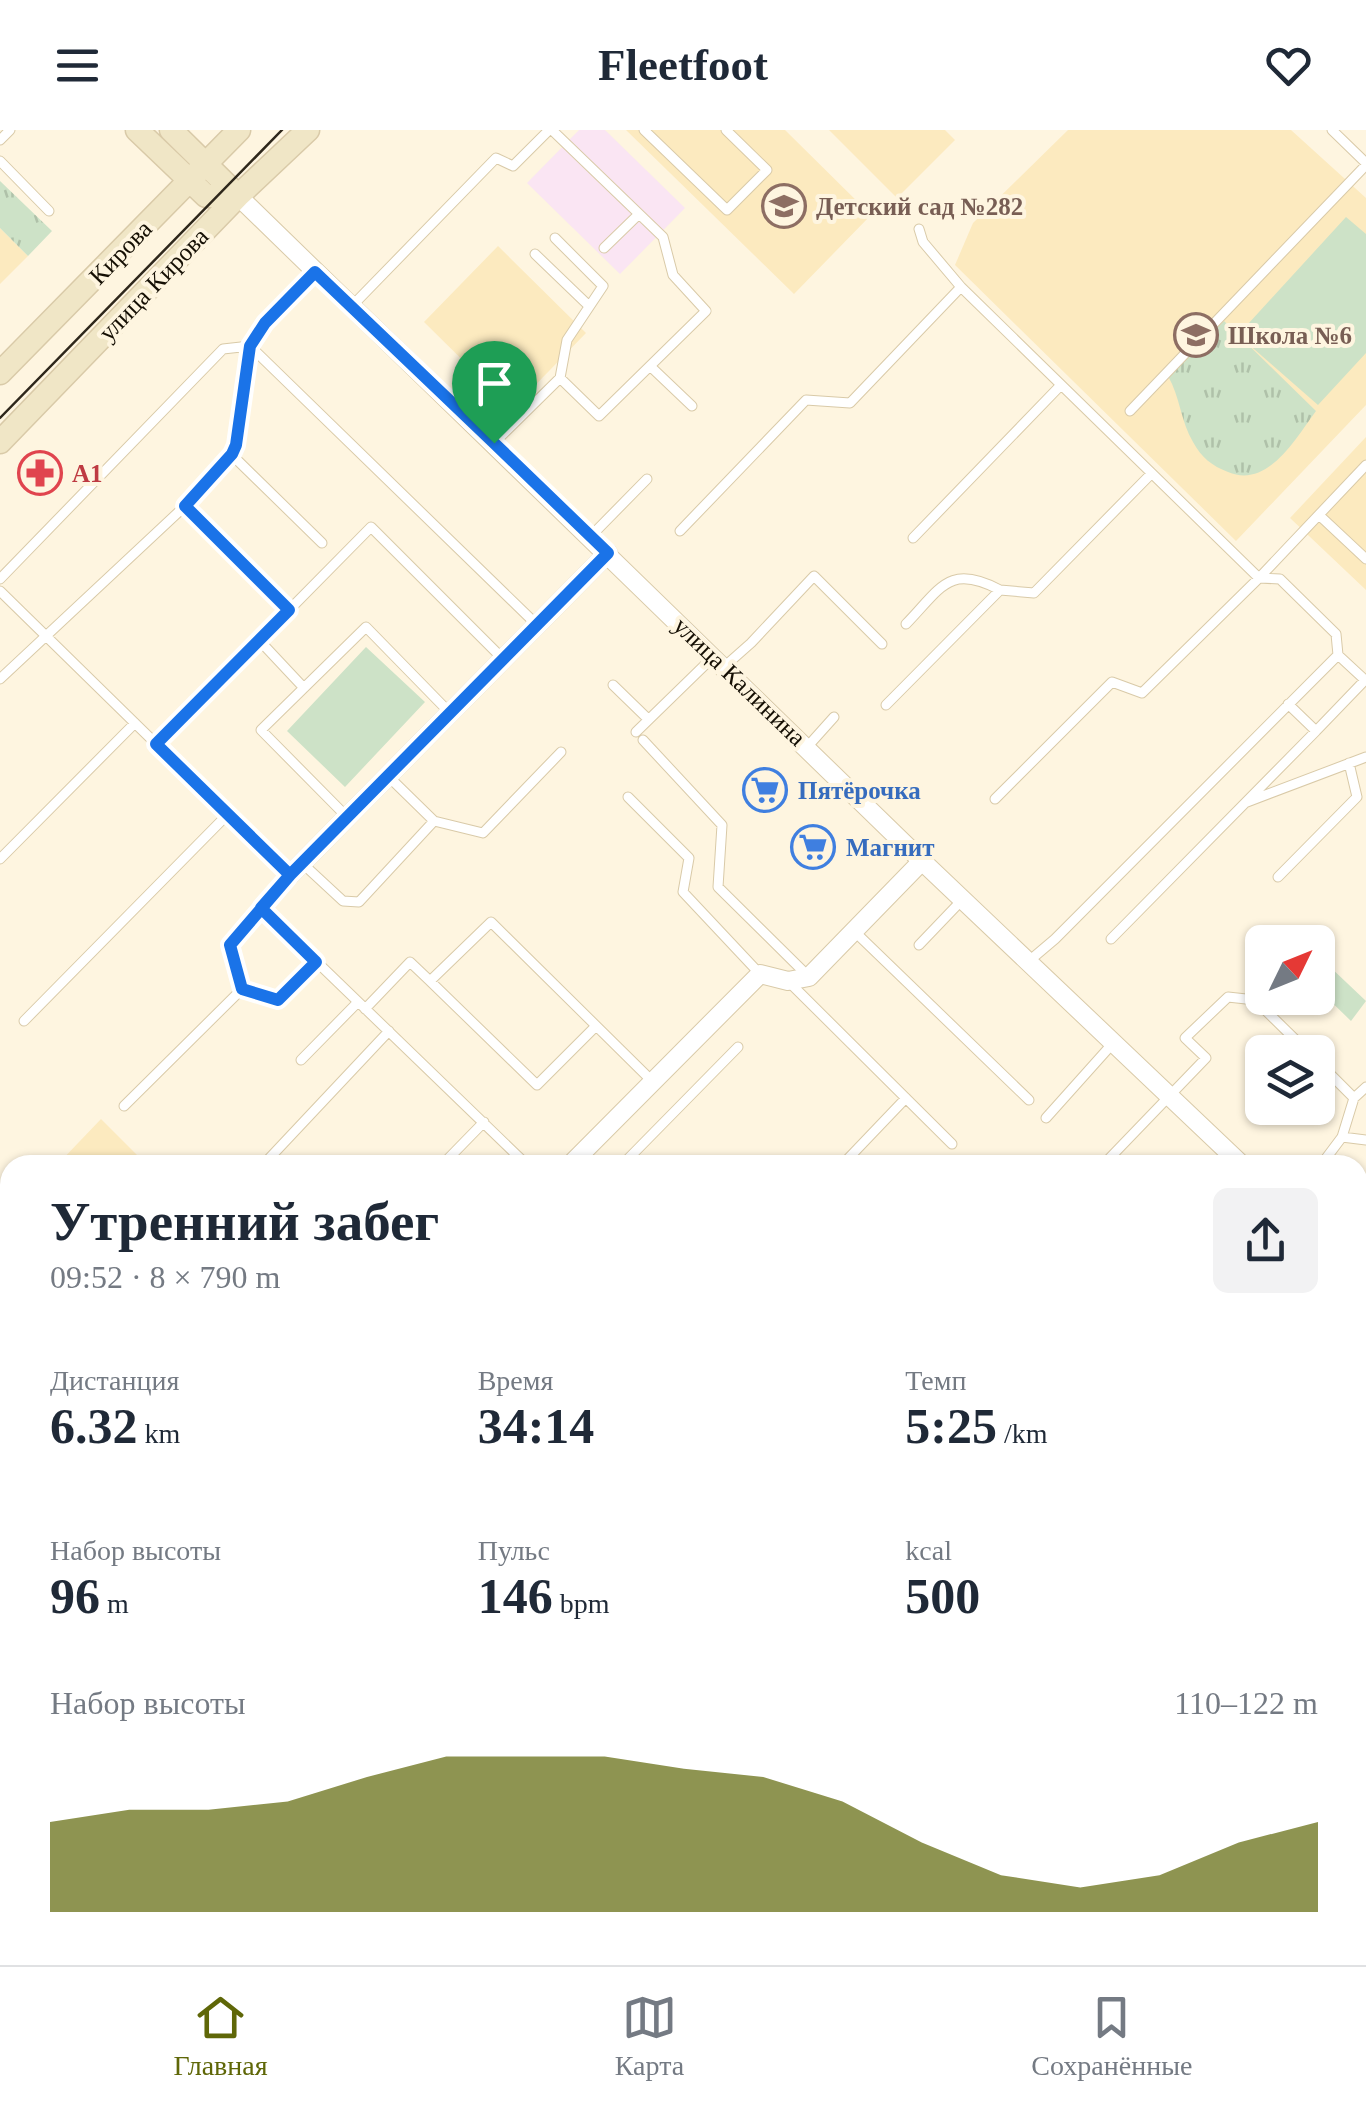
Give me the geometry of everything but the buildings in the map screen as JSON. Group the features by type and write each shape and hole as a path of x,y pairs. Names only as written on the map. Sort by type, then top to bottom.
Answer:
{"main road":[{"path":"138,130 206,196 238,196"},
{"name":"улица Калинина","path":"172,130 238,196"},
{"name":"Кирова","path":"0,374 239,130"},
{"name":"улица Кирова","path":"0,442 238,196 308,130"}],"street":[{"name":"улица Калинина","path":"238,196 1232,1155"},
{"path":"296,869 608,553"},
{"path":"580,1155 760,974 788,981 809,977 922,860"}],"lane":[{"path":"0,140 10,130"},
{"path":"350,307 496,158 513,166 551,130 663,237 673,275 706,311 599,416 560,378"},
{"path":"644,130 727,210 767,170 726,130"},
{"path":"1130,411 1366,164 1332,130"},
{"path":"0,161 49,211"},
{"path":"604,248 639,214"},
{"path":"919,229 923,242 961,288 1259,578 1280,580 1336,634 1338,654 1366,680 1111,939"},
{"path":"494,443 560,378 567,340 602,286 555,238"},
{"path":"534,254 588,305"},
{"path":"0,680 185,506 232,454 250,346 265,323 315,272"},
{"path":"680,531 806,400 850,403 961,288"},
{"path":"0,579 223,348 250,346 537,624"},
{"path":"650,366 692,406"},
{"path":"913,538 1060,386"},
{"path":"232,454 322,543"},
{"path":"994,799 1112,682 1142,693 1366,465"},
{"path":"906,624 953,580 974,576 1000,590 1034,594 1151,474"},
{"path":"591,536 648,478"},
{"path":"185,506 289,610"},
{"path":"1319,516 1366,559"},
{"path":"156,744 371,528 503,658"},
{"path":"809,977 718,887 722,825 639,736 648,719 719,661 751,643 814,576 882,644"},
{"path":"886,705 1000,590"},
{"path":"0,591 228,814 343,901 359,902 434,822"},
{"path":"347,817 261,730 366,627 450,713"},
{"path":"259,640 304,688"},
{"path":"1029,961 1056,940 1338,654"},
{"path":"613,685 648,719"},
{"path":"1288,704 1316,730"},
{"path":"808,746 834,718"},
{"path":"0,860 135,723"},
{"path":"388,776 434,822 483,833 561,752"},
{"path":"1242,804 1366,757"},
{"path":"1278,877 1357,797 1350,763"},
{"path":"628,797 689,858 683,892 760,974"},
{"path":"24,1020 228,814"},
{"path":"242,989 230,945 296,869"},
{"path":"919,945 963,899"},
{"path":"261,908 518,1155"},
{"path":"430,981 491,922 652,1082"},
{"path":"854,931 1028,1100"},
{"path":"242,989 278,1000 316,962"},
{"path":"301,1060 410,962 536,1085 596,1026"},
{"path":"788,981 952,1144"},
{"path":"124,1106 242,989"},
{"path":"1113,1155 1206,1058 1185,1038 1228,997 1255,1000 1291,1035"},
{"path":"272,1155 389,1032"},
{"path":"1046,1118 1114,1042"},
{"path":"632,1155 738,1047"},
{"path":"1335,1079 1354,1098"},
{"path":"1329,1155 1342,1137 1354,1098 1366,1086"},
{"path":"852,1155 906,1098"},
{"path":"452,1155 484,1122"},
{"path":"1342,1137 1366,1140"}],"shaded area":[{"path":"579,130 605,130 685,208 620,274 527,183"},
{"name":"Детский сад №282","path":"626,130 785,130 871,215 794,294"},
{"path":"829,130 945,130 955,140 897,198"},
{"name":"Школа №6","path":"1068,130 1291,130 1366,198 1366,405 1236,541 955,265 973,223"},
{"path":"0,228 28,256 0,284"},
{"path":"498,246 586,333 512,409 424,322"},
{"path":"1366,437 1366,590 1290,518"},
{"path":"101,1119 137,1155 67,1155"}],"green space":[{"path":"0,181 52,231 28,256 0,228"},
{"path":"1346,217 1366,234 1366,353 1318,405 1238,335"},
{"path":"1224,321 1316,411 1280,458 1256,473 1228,472 1203,457 1189,434 1168,376"},
{"path":"366,647 425,702 345,787 287,731"},
{"path":"1335,972 1366,1001 1351,1021 1335,1005"}],"tram line":[{"path":"0,418 282,130"}],"place":[{"name":"Детский сад №282","path":"784,206"},
{"name":"Школа №6","path":"1196,335"},
{"name":"А1","path":"40,473"},
{"name":"Пятёрочка","path":"765,790"},
{"name":"Магнит","path":"813,847"}],"route":[{"path":"494,443 315,272 265,323 250,346 236,445 185,506 289,610 156,744 290,875 261,908 316,962 278,1000 242,989 230,945 261,908 608,553 494,443"}]}
